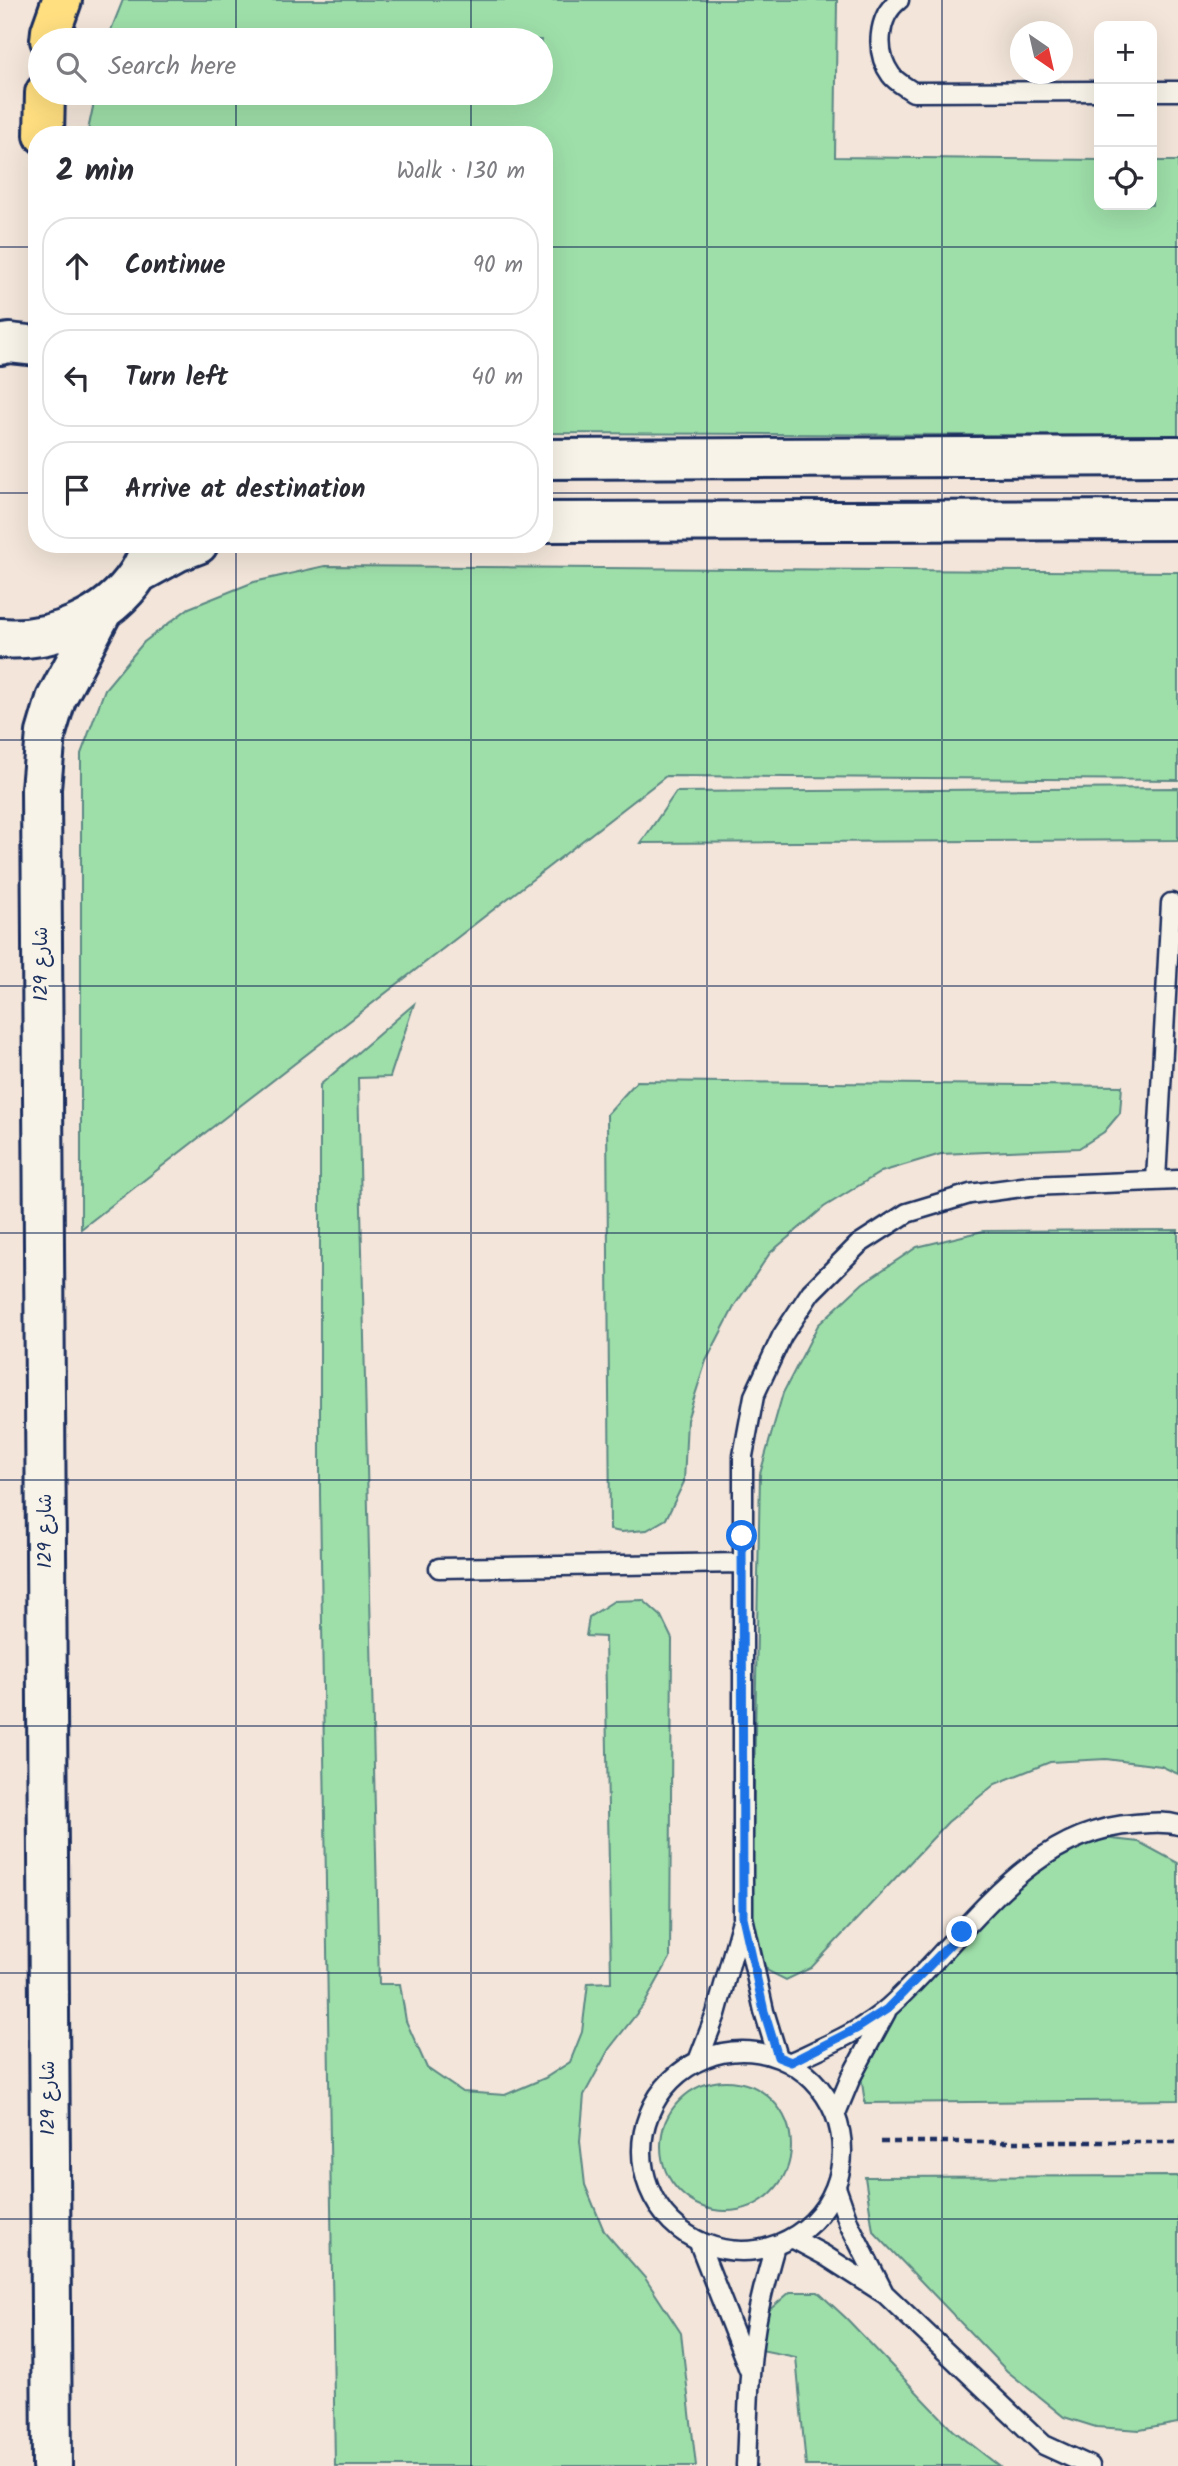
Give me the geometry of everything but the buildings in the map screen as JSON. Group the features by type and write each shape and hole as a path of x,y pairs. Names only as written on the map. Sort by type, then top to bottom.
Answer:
{"highway":[{"path":"54,28 62,0"},
{"path":"44,126 45,105"}],"street":[{"path":"0,345 28,345"},
{"path":"553,459 1178,456"},
{"path":"553,522 1178,520"},
{"path":"0,638 38,637 72,627 103,610 122,593 146,559 173,553"},
{"name":"شارع 129","path":"52,2466 41,789 46,733 56,699 103,610"}],"lane":[{"path":"899,0 882,25 880,52 891,76 913,92 1094,91"},
{"path":"1157,91 1178,90"},
{"path":"1156,1180 1171,903"},
{"path":"785,2059 764,2011 743,1917 743,1456 754,1396 782,1336 811,1292 859,1244 907,1213 970,1194 1030,1186 1178,1180"},
{"path":"439,1567 742,1563"},
{"path":"785,2059 846,2035 887,2009 1018,1874 1063,1843 1113,1825 1168,1822 1178,1825"},
{"path":"698,2061 731,1966 743,1917"},
{"path":"836,2112 887,2009"},
{"path":"752,2050 785,2059 818,2084 836,2112 842,2137 843,2162 836,2188 826,2207 811,2225 783,2242 750,2252 724,2250 699,2243 672,2224 652,2199 642,2168 642,2136 652,2105 671,2079 698,2061 724,2052 752,2050"},
{"path":"836,2188 849,2224 885,2294"},
{"path":"783,2242 824,2255 885,2294 1044,2445 1090,2466"},
{"path":"746,2466 755,2330 763,2288 783,2242"},
{"path":"699,2243 750,2374"}],"path":[{"path":"881,2142 1178,2142"}],"green space":[{"path":"123,0 837,0 835,157 1094,160 1094,210 1157,210 1157,161 1178,161 1178,436 553,433 553,126 89,126 93,105 553,105 553,28 112,28"},
{"path":"325,566 1178,572 1178,780 666,776 81,1229 81,754 105,689 144,642 189,608 254,582"},
{"path":"1178,788 1178,840 641,843 676,792"},
{"path":"414,1004 390,1077 358,1078 379,1984 400,1984 406,2021 427,2068 462,2092 505,2095 545,2078 570,2062 582,2032 588,1983 611,1982 605,1637 586,1636 589,1617 614,1601 643,1600 661,1616 672,1639 670,1958 645,2003 609,2049 584,2095 580,2141 585,2185 604,2231 645,2278 681,2333 696,2466 335,2466 320,1494 320,1085"},
{"path":"637,1081 1122,1086 1120,1113 1104,1132 1079,1148 941,1154 881,1172 824,1207 770,1253 735,1305 706,1361 687,1420 684,1482 666,1519 647,1530 621,1532 610,1530 607,1114"},
{"path":"1178,1230 1178,1774 1161,1766 1106,1759 1050,1762 995,1784 948,1822 811,1968 786,1980 768,1971 751,1943 760,1474 783,1393 818,1325 863,1283 917,1247 983,1231"},
{"path":"1103,1838 1139,1842 1178,1863 1178,2100 865,2103 858,2055 1035,1853"},
{"path":"726,2081 751,2086 772,2100 786,2121 791,2146 786,2171 772,2192 751,2206 726,2211 701,2206 680,2192 666,2171 661,2146 666,2121 680,2100 701,2086"},
{"path":"1178,2176 1178,2423 1140,2430 1096,2427 1064,2417 1007,2371 873,2231 865,2177"},
{"path":"790,2292 818,2292 953,2430 999,2466 806,2466 796,2357 761,2350 768,2311"}],"route":[{"path":"742,1536 743,1917 752,1964 778,2057 791,2062 824,2047 887,2009 962,1932"}]}
